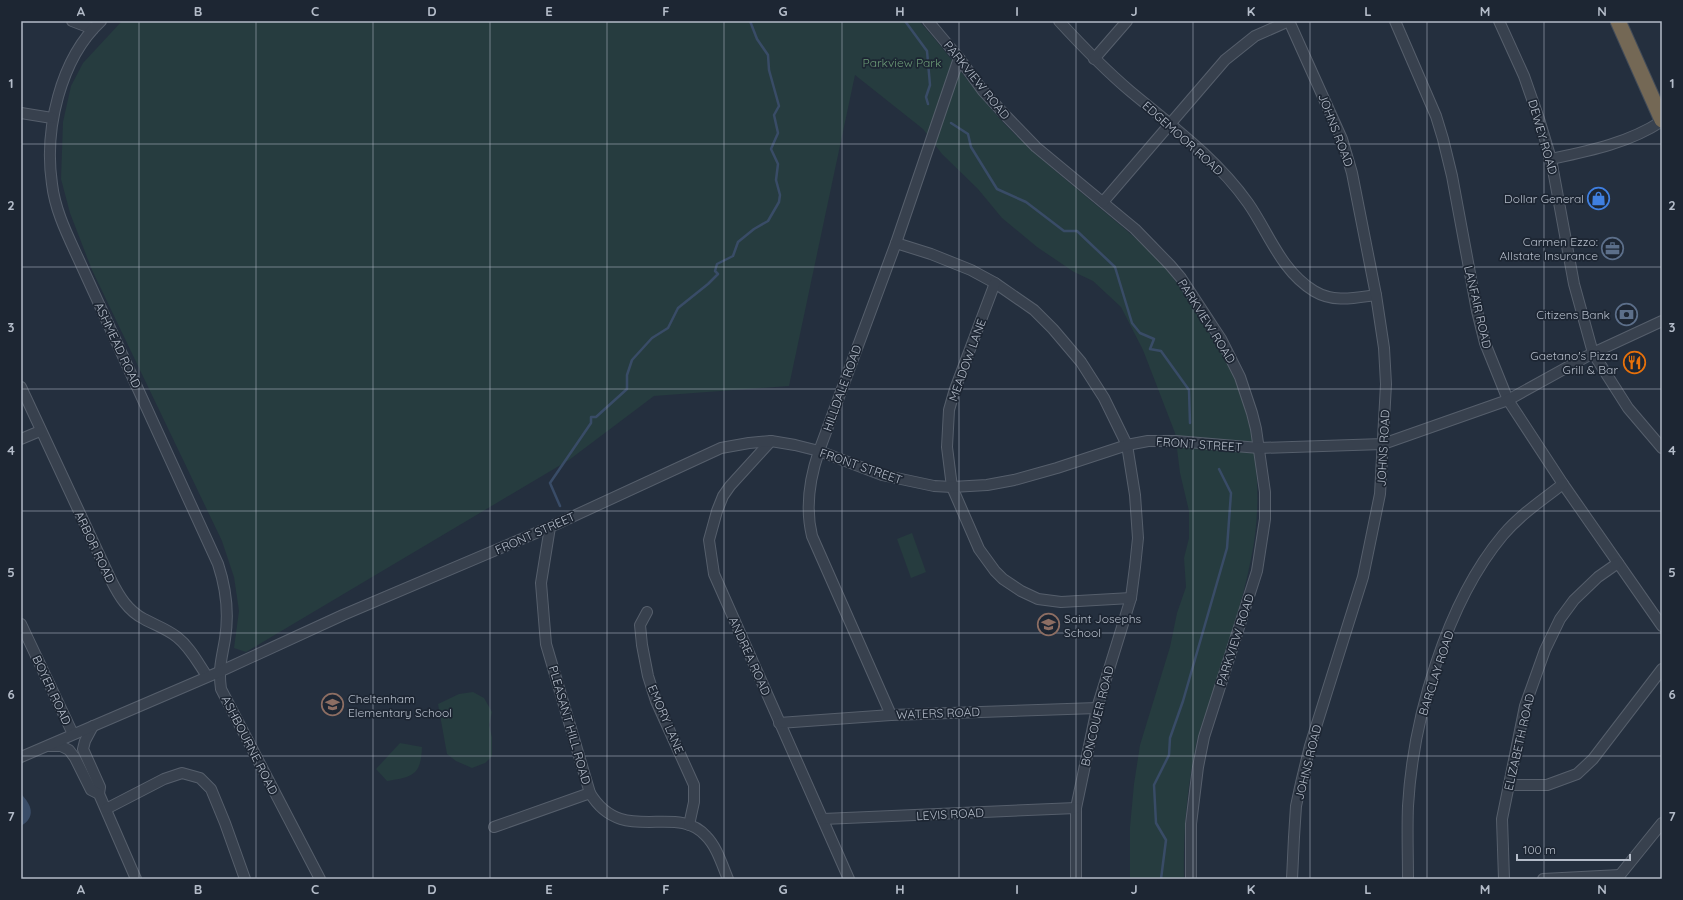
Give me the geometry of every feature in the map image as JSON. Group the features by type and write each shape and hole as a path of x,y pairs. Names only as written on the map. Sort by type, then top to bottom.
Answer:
{"highway":[{"path":"1618,21 1662,120"}],"street":[{"path":"72,21 93,29"},
{"name":"ASHMEAD ROAD","path":"101,21 80,47 68,71 52,118 50,143 52,184 61,220 210,544 223,580 226,594 227,622 226,638 219,672"},
{"name":"PARKVIEW ROAD","path":"928,21 959,58 983,91 1026,137 1135,229 1181,278 1221,339 1237,370 1246,393 1256,429 1259,448 1265,492 1265,519 1257,571 1204,737 1193,804 1191,879"},
{"name":"EDGEMOOR ROAD","path":"1059,21 1094,59 1209,158 1228,178 1263,225 1282,261 1297,278 1314,291 1334,299 1344,300 1376,295"},
{"path":"1094,59 1127,21"},
{"path":"1103,202 1225,60 1239,47 1255,36 1289,21"},
{"name":"JOHNS ROAD","path":"1289,21 1342,139 1354,181 1376,295 1384,348 1386,384 1380,494 1363,577 1310,746 1301,783 1295,822 1292,879"},
{"name":"LANFAIR ROAD","path":"1395,21 1436,116 1443,139 1452,176 1477,311 1485,343 1508,400 1563,484 1662,626"},
{"name":"DEWEY ROAD","path":"1499,21 1524,76 1551,159 1574,284 1593,353 1628,408 1662,448"},
{"name":"HILLDALE ROAD","path":"891,715 812,536 809,521 808,495 812,471 896,242 959,58"},
{"path":"21,113 52,118"},
{"path":"1551,159 1594,150 1622,141 1649,129 1662,120"},
{"name":"BONCOUER ROAD","path":"896,242 964,267 995,283 1034,310 1069,346 1092,378 1104,398 1127,445 1135,495 1138,538 1131,598 1097,708 1076,808 1076,879"},
{"name":"MEADOW LANE","path":"995,283 955,389 950,410 947,447 952,487 979,548 999,575 1021,591 1038,599 1061,602 1131,598"},
{"name":"FRONT STREET","path":"219,672 343,615 550,527 721,448 748,443 771,441 795,445 819,451 882,475 934,486 952,487 987,485 1014,480 1057,468 1127,445 1148,441 1176,440 1259,448 1383,444 1508,400 1593,353 1662,321"},
{"name":"ARBOR ROAD","path":"21,387 40,431 122,601 138,616 167,630 178,638 189,649 207,676"},
{"path":"21,439 40,431"},
{"name":"ANDREA ROAD","path":"771,441 739,476 724,496 712,527 709,540 714,574 849,879"},
{"name":"BARCLAY ROAD","path":"1408,879 1408,806 1415,750 1428,692 1448,630 1469,585 1480,565 1491,550 1516,521 1563,484"},
{"name":"PLEASANT HILL ROAD","path":"550,527 541,583 546,644 590,793 594,801 602,808 624,821 676,822 698,829 713,844 728,879"},
{"name":"ELIZABETH ROAD","path":"1504,879 1502,819 1525,706 1545,650 1560,619 1574,600 1598,577 1618,563"},
{"name":"EMORY LANE","path":"647,612 640,625 648,676 656,701 694,785 694,802 689,825"},
{"name":"BOYER ROAD","path":"21,624 73,734"},
{"path":"1509,785 1547,786 1577,774 1593,759 1662,669"},
{"path":"21,757 219,672"},
{"name":"ASHBOURNE ROAD","path":"219,672 221,689 227,703 320,879"},
{"name":"WATERS ROAD","path":"779,723 891,715 1097,708"},
{"path":"92,726 83,749 100,787 98,794"},
{"path":"46,746 61,746 69,750 75,758 91,790 98,794 106,809 136,879"},
{"path":"106,809 164,779 182,773 200,778 211,789 245,879"},
{"path":"494,827 590,793"},
{"name":"LEVIS ROAD","path":"823,819 1076,808"},
{"path":"1543,879 1621,877 1662,823"}],"green space":[{"name":"Parkview Park","path":"122,21 919,21 982,98 1009,128 1039,157 1123,227 1167,269 1219,349 1232,373 1241,395 1256,464 1257,512 1255,536 1238,612 1197,740 1186,810 1184,879 1130,879 1130,827 1134,784 1140,745 1170,647 1177,613 1186,587 1184,558 1189,538 1189,511 1180,473 1175,433 1143,350 1121,307 1093,281 1074,272 1037,247 1002,218 978,189 942,154 923,129 855,75 789,386 654,396 569,460 246,652 234,648 239,611 234,577 222,541 92,270 70,213 61,179 63,122 71,86 83,63"},
{"path":"912,533 926,572 911,578 897,539"},
{"path":"473,692 484,698 492,712 489,725 492,737 492,756 485,763 472,768 456,761 447,754 438,704 459,694"},
{"path":"400,743 422,747 420,764 414,773 409,776 387,781 376,769"}],"water":[{"path":"21,794 28,802 31,811 29,819 21,826"}],"waterway":[{"path":"560,506 550,483 591,423 591,417 596,417 627,389 627,375 632,360 652,338 668,328 678,308 718,274 715,271 717,264 733,256 738,242 754,229 768,221 779,202 780,195 776,180 778,164 771,149 778,133 774,115 779,106 769,70 768,55 757,39 750,21"},
{"path":"905,21 927,51 930,85 926,97 928,104"},
{"path":"951,123 968,134 971,147 997,189 1026,202 1064,231 1077,231 1115,267 1132,323 1140,333 1154,339 1150,349 1161,351 1189,390 1190,423"},
{"path":"1161,879 1166,840 1156,823 1154,785 1169,755 1170,738 1183,701 1227,548 1231,493 1219,469"}],"place":[{"name":"Dollar General","path":"1599,198"},
{"name":"Carmen Ezzo: Allstate Insurance","path":"1613,248"},
{"name":"Citizens Bank","path":"1626,314"},
{"name":"Gaetano's Pizza Grill & Bar","path":"1634,362"},
{"name":"Saint Josephs School","path":"1049,625"},
{"name":"Cheltenham Elementary School","path":"333,705"}]}
